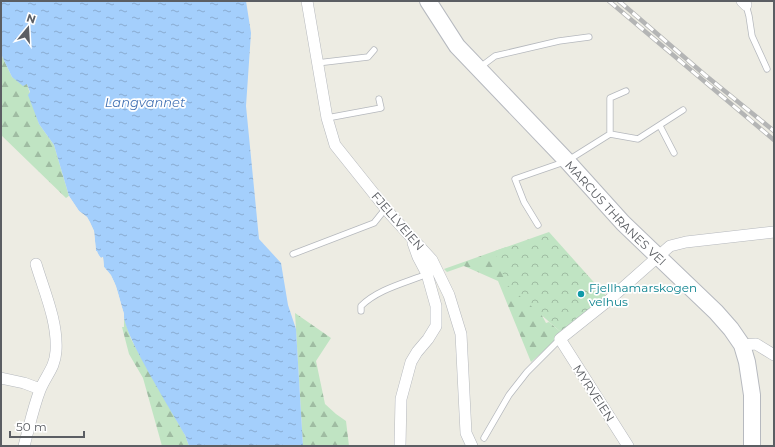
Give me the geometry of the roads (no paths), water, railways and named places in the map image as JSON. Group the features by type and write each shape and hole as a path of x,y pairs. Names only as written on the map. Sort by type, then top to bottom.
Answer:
{"main road":[{"name":"MARCUS THRANES VEI","path":"428,1 457,46 567,161 623,223 716,312 731,329 742,346 747,362 752,395 752,446"}],"street":[{"name":"FJELLVEIEN","path":"307,1 327,118 335,145 386,208 432,260 449,295 459,327 466,433 472,446"},
{"path":"560,339 609,300 670,246 686,242 774,232"},
{"path":"400,446 401,399 411,362 436,326 436,306 427,274 418,257 410,236"},
{"path":"24,446 40,389 55,360 55,332 36,264"},
{"name":"MYRVEIEN","path":"560,339 628,446"},
{"path":"742,346 756,344 774,356"},
{"path":"1,378 24,383 40,389"},
{"path":"463,446 466,433"}],"lane":[{"path":"746,2 750,16 752,36 768,69"},
{"path":"478,68 496,56 559,41 589,37"},
{"path":"317,63 368,57 374,50"},
{"path":"610,134 610,98 626,91"},
{"path":"327,118 381,108 379,99"},
{"path":"538,225 524,202 514,179 567,161 610,134 638,139 683,110"},
{"path":"660,126 674,153"},
{"path":"293,254 374,223 386,208"},
{"path":"361,311 361,306 368,299 427,274"},
{"path":"484,438 509,395 527,372 560,339"}],"water":[{"name":"Langvannet","path":"1,1 246,1 251,33 246,106 259,239 281,263 288,305 296,329 303,446 189,446 185,435 149,373 131,337 125,323 117,289 112,277 104,267 103,257 101,258 96,251 94,231 87,217 79,211 69,196 54,145 39,124 28,95 30,92 27,84 23,86 12,77 1,54"}],"railway":[{"path":"609,1 774,140"},
{"path":"619,1 705,75 774,131"}],"place":[{"name":"Fjellhamarskogen velhus","path":"581,294"}]}
